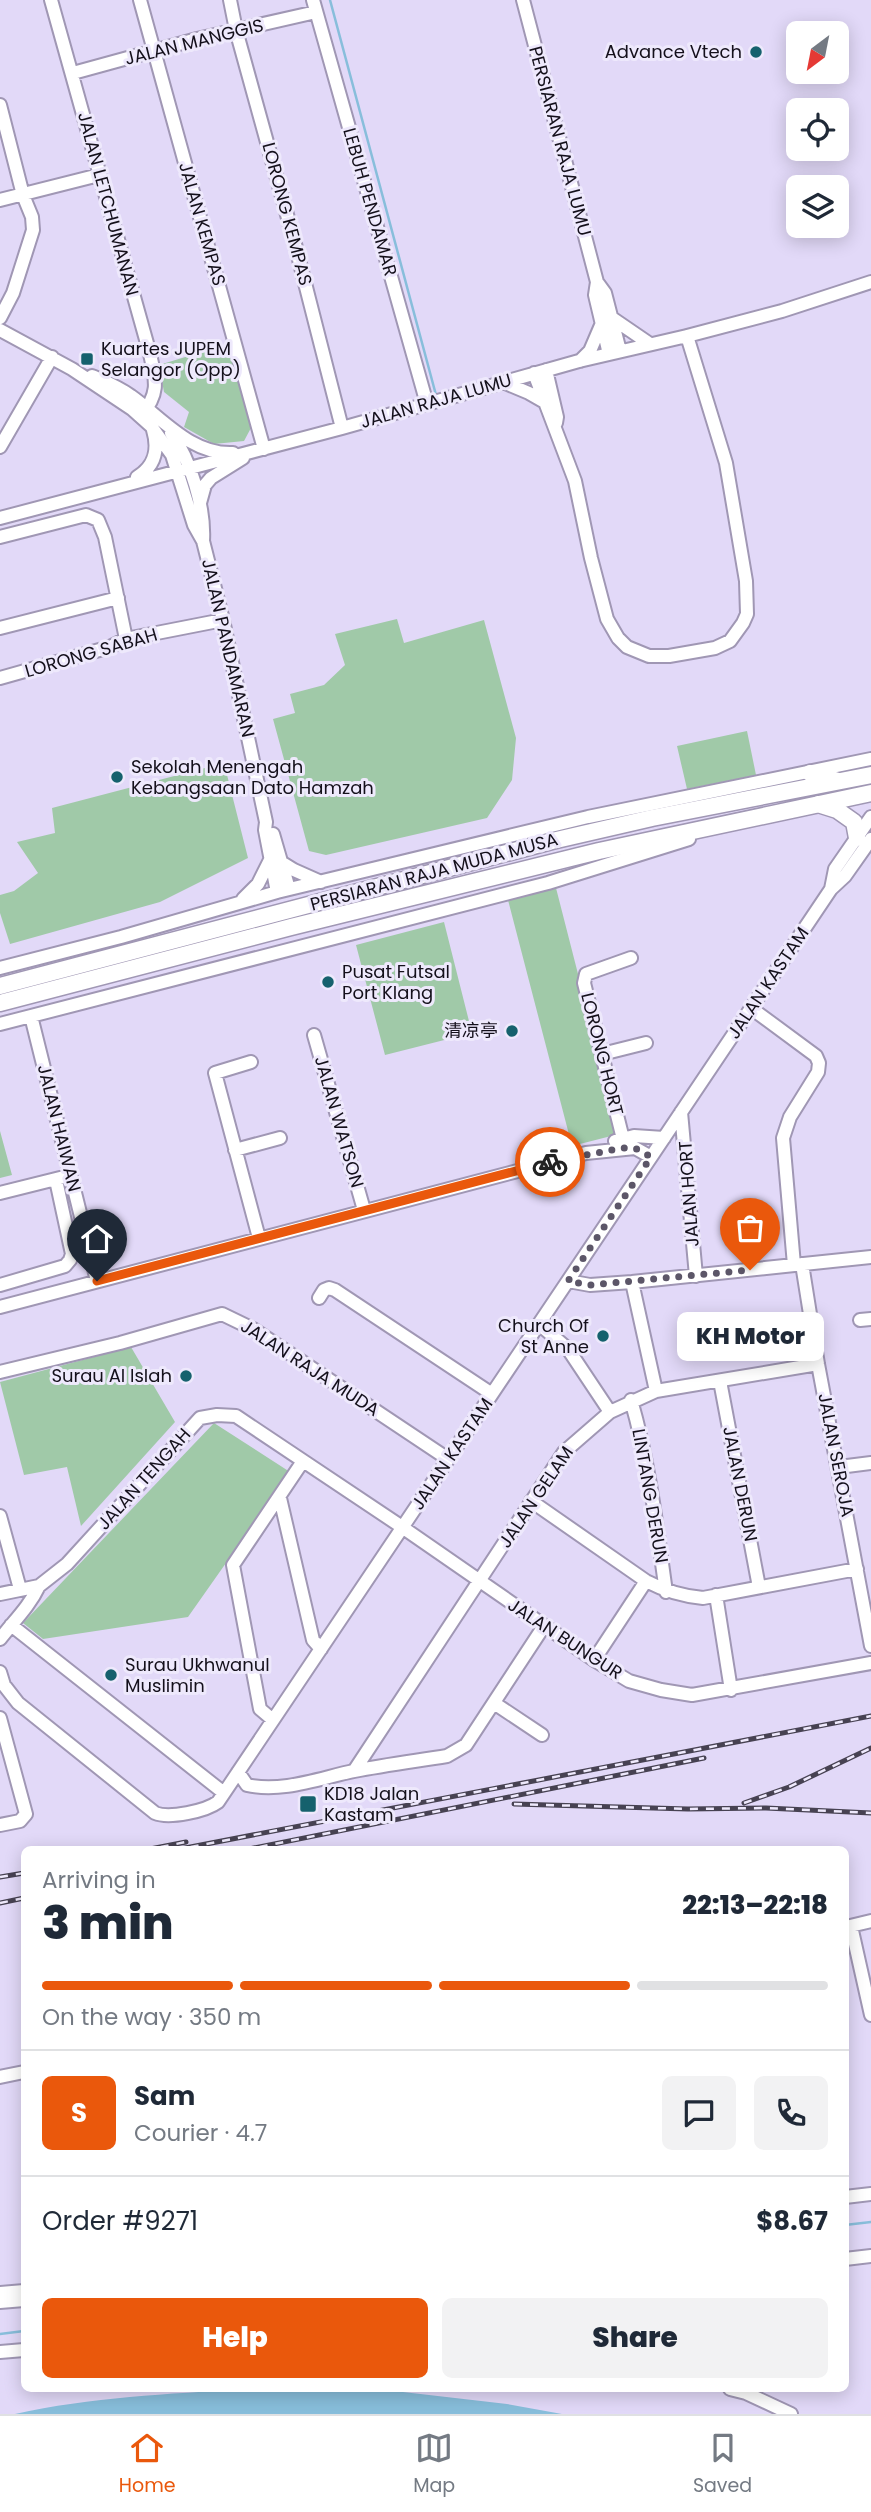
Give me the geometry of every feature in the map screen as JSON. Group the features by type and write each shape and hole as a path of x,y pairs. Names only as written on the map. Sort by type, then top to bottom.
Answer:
{"main road":[{"path":"810,773 841,782"},
{"name":"PERSIARAN RAJA MUDA MUSA","path":"0,986 552,841 652,818 871,775"},
{"name":"PERSIARAN RAJA MUDA MUSA","path":"0,1003 599,851 871,793"},
{"path":"817,804 837,810 854,822 864,838"}],"street":[{"name":"JALAN LETCHUMANAN","path":"51,0 156,381 144,412"},
{"name":"JALAN KEMPAS","path":"140,0 258,451"},
{"name":"LORONG KEMPAS","path":"230,0 342,428"},
{"name":"PERSIARAN RAJA LUMU","path":"523,0 597,282 604,293 614,353"},
{"name":"JALAN MANGGIS","path":"73,73 236,30 314,6"},
{"name":"LEBUH PENDAMAR","path":"314,6 427,404"},
{"path":"0,104 23,195 32,217 33,230 13,293 0,318"},
{"path":"0,200 99,175"},
{"name":"JALAN RAJA LUMU","path":"0,517 258,451 579,361 782,311 871,282"},
{"path":"579,361 590,351 607,320 650,344"},
{"path":"0,330 52,357 196,445 225,453 258,451"},
{"path":"540,372 543,401 556,427 575,481 607,619 618,638 627,647 649,656 669,656 715,648 730,641 747,614 746,581 726,463 687,336"},
{"path":"2,441 52,357"},
{"path":"540,372 557,417 556,427"},
{"path":"503,382 543,401"},
{"path":"128,483 148,470 152,462 156,422"},
{"name":"JALAN PANDAMARAN","path":"156,422 173,454 184,468 194,525 203,541 223,620 266,822 265,830 283,891"},
{"path":"199,506 205,485 211,478 258,451"},
{"path":"184,468 204,525 203,541"},
{"path":"0,537 91,515 99,520 126,639"},
{"path":"0,628 118,598"},
{"name":"LORONG SABAH","path":"0,678 110,647 126,639 223,620"},
{"path":"0,968 121,937 240,902 588,817 871,759"},
{"name":"JALAN KASTAM","path":"224,1793 831,889 835,869 864,838 871,817"},
{"path":"0,1024 548,883 688,839 718,824"},
{"path":"240,902 276,861 321,883"},
{"name":"LORONG HORT","path":"623,1139 584,983 586,974 631,958"},
{"path":"751,1008 816,1056 819,1063 818,1072 790,1117 783,1138 798,1264"},
{"name":"JALAN HAIWAN","path":"31,1016 97,1281"},
{"name":"JALAN WATSON","path":"314,1035 364,1210"},
{"path":"602,1054 646,1043"},
{"path":"251,1062 215,1073 259,1238"},
{"name":"JALAN HORT","path":"681,1112 696,1276"},
{"path":"586,1153 594,1147 635,1136 664,1138"},
{"path":"235,1150 280,1138"},
{"path":"0,1307 586,1153 635,1148 651,1157"},
{"path":"0,1193 70,1175"},
{"path":"0,1285 65,1265 71,1260 56,1180"},
{"path":"568,1281 590,1285 632,1282 871,1257"},
{"name":"JALAN SEROJA","path":"798,1264 839,1467 871,1646"},
{"path":"632,1282 656,1391"},
{"path":"319,1298 324,1290 335,1290 492,1394"},
{"name":"JALAN RAJA MUDA","path":"0,1372 120,1343 222,1314 253,1329 448,1460"},
{"path":"539,1324 568,1349 610,1412"},
{"name":"JALAN GELAM","path":"354,1771 564,1452 610,1412 631,1400 656,1391 818,1364"},
{"name":"JALAN DERUN","path":"720,1381 759,1587"},
{"name":"LINTANG DERUN","path":"631,1400 650,1486 666,1592"},
{"name":"JALAN TENGAH","path":"0,1639 28,1607 39,1586 67,1564 200,1418 236,1416 402,1527"},
{"path":"273,1720 260,1709 233,1565 303,1461"},
{"path":"839,1467 871,1463"},
{"path":"280,1497 313,1640 321,1649"},
{"path":"531,1502 666,1592 703,1598 857,1569"},
{"path":"0,1516 4,1540 20,1589"},
{"name":"JALAN BUNGUR","path":"402,1527 594,1660 629,1681 692,1695 732,1690 871,1663"},
{"path":"594,1660 646,1581"},
{"name":"JALAN TENGAH","path":"0,1594 39,1586"},
{"path":"716,1595 732,1690"},
{"path":"0,1672 4,1685 18,1703 155,1813 168,1816 206,1808 218,1802 224,1793 11,1625"},
{"path":"238,1772 247,1785 261,1789 458,1752 466,1745 544,1626"},
{"path":"494,1703 542,1735"},
{"path":"0,1718 26,1814 20,1821 0,1825"},
{"path":"849,1927 871,1921"},
{"path":"849,1931 871,2015"},
{"path":"0,2077 21,2072"},
{"path":"849,2197 871,2194"},
{"path":"849,2259 871,2256"},
{"path":"0,2293 21,2291"},
{"path":"0,2302 21,2300"},
{"path":"0,2352 21,2350"},
{"path":"742,2392 791,2414"}],"green space":[{"path":"228,344 252,426 244,441 214,444 184,427 189,412 164,392 159,365"},
{"path":"397,619 404,643 484,620 516,738 512,780 487,818 326,855 309,851 273,719 295,713 290,694 324,685 345,665 335,634"},
{"path":"747,731 756,775 687,789 677,746"},
{"path":"224,763 248,858 160,902 10,944 0,913 0,895 14,891 38,873 17,842 55,833 52,808"},
{"path":"556,888 619,1134 572,1146 508,900"},
{"path":"444,922 472,1033 385,1055 356,945"},
{"path":"0,1131 12,1175 0,1178"},
{"path":"131,1347 175,1422 81,1526 67,1467 24,1475 0,1382"},
{"path":"214,1423 290,1472 188,1617 43,1639 23,1623"}],"water":[{"path":"202,2392 403,2392 507,2404 562,2414 15,2414 101,2400"}],"waterway":[{"path":"330,0 436,395"},
{"path":"849,2225 871,2222"},
{"path":"0,2334 21,2331"}],"railway":[{"path":"196,1846 871,1716"},
{"path":"744,1803 789,1787 871,1748"},
{"path":"264,1846 704,1758"},
{"path":"514,1804 688,1809 766,1808 871,1813"},
{"path":"166,1846 186,1842"},
{"path":"0,1877 21,1874"},
{"path":"0,1903 21,1899"}],"way so far":[{"path":"550,1162 622,1148 635,1148 651,1157 568,1281 590,1285 750,1270"}],"place":[{"name":"Advance Vtech","path":"756,52"},
{"name":"Kuartes JUPEM Selangor (Opp)","path":"87,359"},
{"name":"Sekolah Menengah Kebangsaan Dato Hamzah","path":"117,777"},
{"name":"Pusat Futsal Port Klang","path":"328,982"},
{"name":"清凉亭","path":"512,1031"},
{"name":"KH Motor","path":"750,1270"},
{"name":"Church Of St Anne","path":"603,1336"},
{"name":"Surau Al Islah","path":"186,1376"},
{"name":"Surau Ukhwanul Muslimin","path":"111,1675"},
{"name":"KD18 Jalan Kastam","path":"308,1804"}],"route":[{"path":"97,1281 550,1162"}]}
